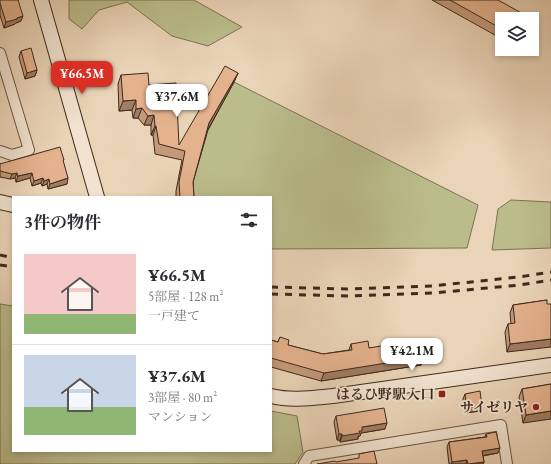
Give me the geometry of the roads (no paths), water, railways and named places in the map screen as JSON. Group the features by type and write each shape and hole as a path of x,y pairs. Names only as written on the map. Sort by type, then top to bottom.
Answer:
{"main road":[{"path":"41,0 97,196"},
{"path":"0,202 12,205"},
{"path":"272,396 300,400 551,365"}],"street":[{"path":"0,53 29,150 12,155 0,151"},
{"path":"304,464 309,456 501,425 507,464"}],"railway":[{"path":"0,255 12,258"},
{"path":"0,265 12,267"},
{"path":"272,287 347,289 432,286 519,277 551,272"},
{"path":"272,294 348,296 433,293 520,285 551,280"}],"place":[{"name":"はるひ野駅入口","path":"442,394"},
{"name":"サイゼリヤ","path":"536,407"}]}
